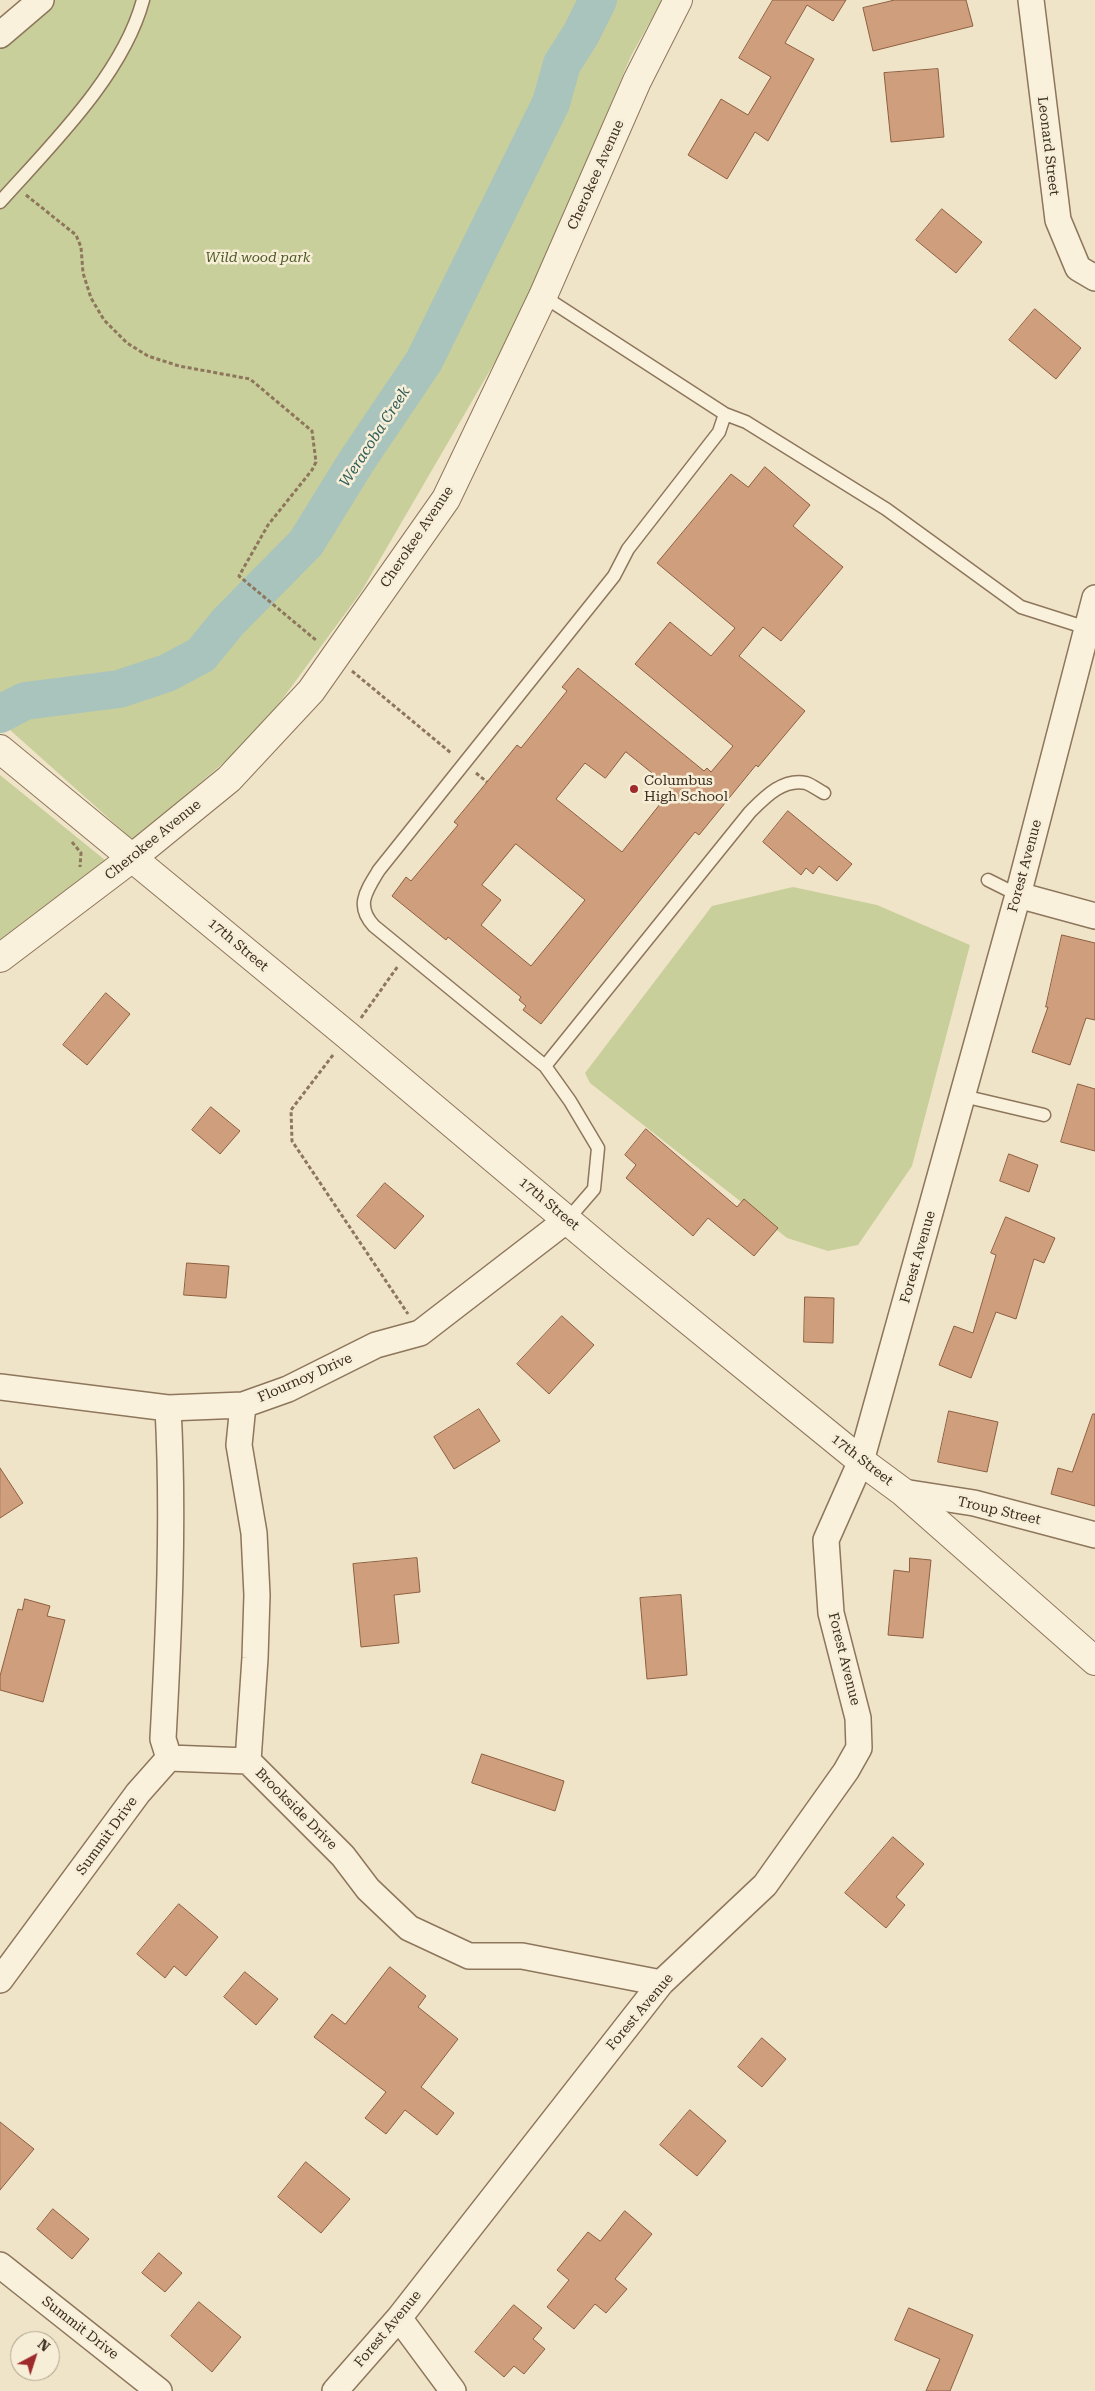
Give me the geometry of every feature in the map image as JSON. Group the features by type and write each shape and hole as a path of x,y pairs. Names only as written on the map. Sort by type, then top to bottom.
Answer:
{"street":[{"path":"0,35 41,0"},
{"name":"Cherokee Avenue","path":"0,958 132,858 229,779 311,691 446,499 543,296 637,81 678,0"},
{"name":"Leonard Street","path":"1031,0 1058,220 1078,268 1095,278"},
{"name":"Forest Avenue","path":"335,2391 399,2318 661,1983 765,1885 846,1771 859,1748 858,1718 831,1613 826,1540 861,1461 1018,895 1095,598"},
{"name":"17th Street","path":"3,751 347,1035 618,1263 861,1461 903,1492 1095,1662"},
{"path":"1018,895 1095,916"},
{"name":"Flournoy Drive","path":"0,1387 168,1408 243,1405 288,1389 376,1345 420,1333 568,1219"},
{"name":"Brookside Drive","path":"243,1405 239,1445 254,1533 256,1595 255,1658 248,1761 343,1856 368,1889 409,1928 469,1956 522,1956 661,1983"},
{"path":"168,1408 171,1465 171,1590 163,1739 169,1758 248,1761"},
{"name":"Troup Street","path":"903,1492 974,1503 1095,1535"},
{"name":"Summit Drive","path":"0,1980 138,1793 169,1758"},
{"name":"Summit Drive","path":"0,2265 160,2391"},
{"path":"399,2318 453,2391"}],"lane":[{"path":"0,202 68,126 114,65 143,0"},
{"path":"543,296 725,414 746,422 886,509 1021,607 1087,628"},
{"path":"568,1219 594,1189 598,1148 545,1066 365,917 363,903 368,887 379,870 614,576 628,549 719,432 725,414"},
{"path":"545,1066 757,805 785,784 806,783 824,793"},
{"path":"988,880 1018,895"},
{"path":"963,1096 1044,1115"}],"path":[{"path":"14,187 76,235 81,247 83,273 91,298 104,320 127,343 148,356 179,366 250,379 312,431 316,462 312,470 268,524 239,576 270,601"},
{"path":"368,683 436,740"},
{"path":"478,775 487,782"},
{"path":"70,839 82,853 81,866 74,874"},
{"path":"407,953 291,1110 292,1141 420,1333"}],"green space":[{"name":"Wild wood park","path":"54,0 662,0 631,56 517,324 361,592 256,735 133,840 0,721 0,48"},
{"path":"0,775 105,860 0,939"},
{"path":"793,887 877,905 970,945 912,1166 858,1245 828,1251 787,1238 590,1083 585,1073 712,906"}],"building":[{"path":"773,0 846,0 833,21 807,5 785,43 814,59 768,141 755,132 727,179 688,155 721,99 748,115 771,77 739,58"},
{"path":"895,0 966,0 973,26 873,51 863,8"},
{"path":"938,69 944,137 891,142 884,73"},
{"path":"942,209 982,242 956,273 916,240"},
{"path":"1035,309 1081,348 1056,379 1009,340"},
{"path":"765,467 810,505 793,526 843,567 781,641 763,627 739,656 805,711 758,767 756,765 699,835 695,832 541,1024 523,1010 526,1006 519,1000 521,997 448,937 446,940 392,896 406,877 411,881 458,825 454,822 517,745 521,748 567,691 562,687 578,668 704,771 707,768 711,772 733,746 635,664 670,622 711,656 735,628 657,563 731,474 748,487","holes":["626,752 672,789 622,852 556,799 585,763 605,778","516,844 585,900 531,966 481,925 501,900 482,885"]},
{"path":"788,811 852,864 837,881 819,866 813,874 806,868 801,875 763,842"},
{"path":"1062,935 1095,943 1095,1020 1086,1018 1070,1065 1032,1052 1048,1007 1046,1007"},
{"path":"106,993 130,1014 87,1065 63,1045"},
{"path":"1078,1084 1095,1089 1095,1151 1061,1142"},
{"path":"211,1107 240,1131 220,1154 192,1130"},
{"path":"646,1129 737,1207 744,1199 778,1228 754,1256 708,1218 693,1236 626,1178 636,1165 625,1155"},
{"path":"1009,1154 1038,1165 1029,1192 1000,1181"},
{"path":"385,1183 424,1216 395,1249 357,1216"},
{"path":"1006,1217 1055,1238 1044,1263 1034,1259 1016,1319 996,1312 971,1378 939,1365 954,1326 973,1333 996,1255 991,1253"},
{"path":"187,1263 229,1266 226,1298 184,1295"},
{"path":"805,1297 834,1298 833,1343 804,1342"},
{"path":"562,1316 594,1345 549,1394 517,1364"},
{"path":"479,1409 500,1441 454,1469 434,1437"},
{"path":"949,1411 998,1422 987,1472 938,1462"},
{"path":"1093,1414 1095,1414 1095,1506 1051,1494 1058,1468 1072,1472"},
{"path":"0,1468 23,1503 0,1518"},
{"path":"417,1558 420,1592 394,1595 399,1643 361,1647 353,1564"},
{"path":"910,1558 931,1560 923,1638 888,1635 894,1570 909,1572"},
{"path":"681,1595 687,1675 647,1679 640,1598"},
{"path":"25,1599 50,1606 47,1616 65,1620 43,1702 0,1690 0,1676 18,1609 22,1610"},
{"path":"482,1754 564,1781 555,1811 472,1783"},
{"path":"893,1837 924,1864 896,1897 905,1905 886,1928 845,1893"},
{"path":"179,1904 218,1937 186,1976 174,1966 165,1978 137,1954"},
{"path":"390,1967 426,1996 418,2007 458,2039 421,2087 454,2113 437,2135 405,2110 386,2134 365,2118 386,2092 314,2037 332,2014 345,2024"},
{"path":"245,1972 278,1999 256,2025 224,1997"},
{"path":"762,2038 786,2059 762,2087 738,2067"},
{"path":"690,2110 726,2141 697,2176 660,2145"},
{"path":"0,2122 34,2149 0,2190"},
{"path":"306,2162 350,2199 321,2233 278,2197"},
{"path":"53,2209 89,2239 72,2259 37,2229"},
{"path":"625,2211 652,2234 615,2279 627,2289 606,2313 595,2304 574,2329 547,2307 569,2280 557,2270 588,2232 600,2241"},
{"path":"159,2253 182,2273 165,2292 142,2273"},
{"path":"199,2302 241,2337 212,2372 171,2336"},
{"path":"514,2305 542,2328 533,2339 545,2349 524,2374 514,2366 504,2377 475,2352"},
{"path":"909,2308 973,2335 950,2391 926,2391 940,2359 895,2340"}],"waterway":[{"name":"Weracoba Creek","path":"0,714 25,701 119,689 167,673 201,655 228,622 306,543 356,462 424,361 551,103 562,64 581,34 598,0"}],"place":[{"name":"Columbus High School","path":"634,789"}]}
